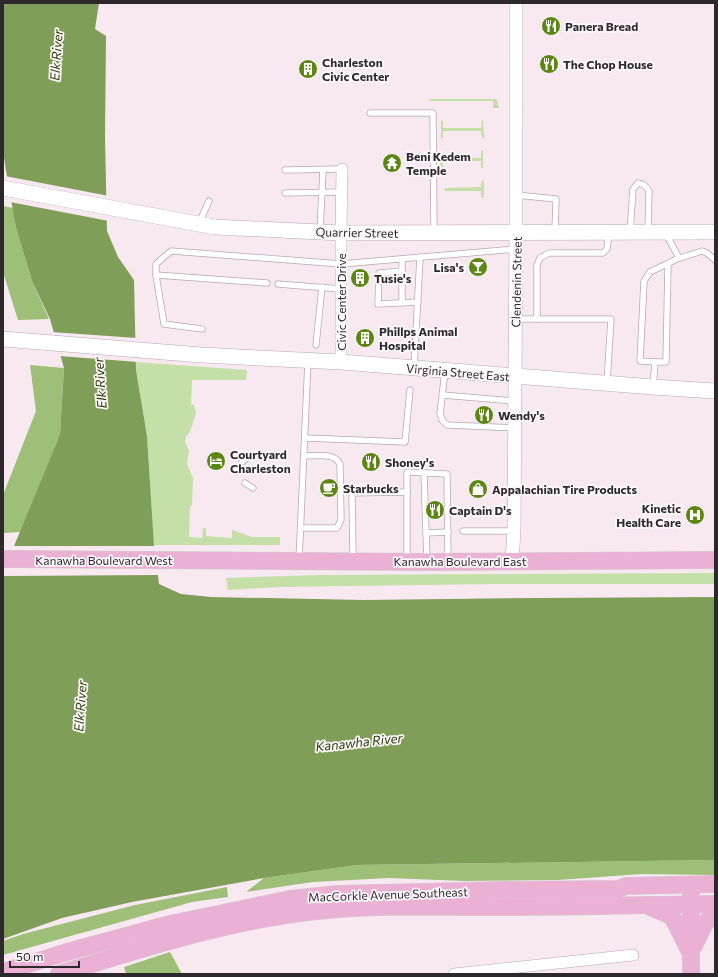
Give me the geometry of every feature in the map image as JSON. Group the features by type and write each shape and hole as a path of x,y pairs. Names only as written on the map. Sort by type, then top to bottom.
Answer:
{"main road":[{"name":"Quarrier Street","path":"3,188 202,218 215,227 341,233 715,232"},
{"name":"Virginia Street East","path":"3,339 201,355 341,362 607,384 715,391"},
{"name":"Kanawha Boulevard West","path":"3,559 204,560"},
{"name":"Kanawha Boulevard East","path":"204,560 353,562 715,560"},
{"name":"MacCorkle Avenue Southeast","path":"3,972 67,952 170,924 290,899 337,894 618,889 626,886 715,884"},
{"path":"618,889 629,892 691,897 715,890"},
{"name":"MacCorkle Avenue Southeast","path":"70,972 124,954 194,934 269,918 328,910 404,907 642,905 691,897 715,904"},
{"path":"691,897 691,974"},
{"path":"642,905 669,915 673,918 691,954"},
{"path":"691,954 705,923 715,914"},
{"path":"67,952 70,972"},
{"path":"99,974 124,954"}],"street":[{"name":"Clendenin Street","path":"512,561 514,531 516,3"},
{"name":"Civic Center Drive","path":"341,362 342,169"},
{"path":"454,974 547,969 633,954"}],"lane":[{"path":"370,113 433,113 434,232"},
{"path":"285,170 342,169"},
{"path":"320,232 323,170"},
{"path":"630,232 632,189 638,184 643,184 649,191 648,232"},
{"path":"285,193 342,192"},
{"path":"516,195 556,199 555,232"},
{"path":"202,218 210,201"},
{"path":"537,319 536,265 540,258 549,253 603,253 607,249 609,232"},
{"path":"666,232 679,258"},
{"path":"202,329 164,324 156,275 156,264 171,251 341,264 516,249"},
{"path":"668,264 666,362 640,361 644,281 650,272 679,258 702,251 707,253 715,260"},
{"path":"414,368 420,257"},
{"path":"402,259 402,303"},
{"path":"402,271 379,273 378,304 418,302"},
{"path":"156,275 267,283"},
{"path":"278,284 341,289"},
{"path":"316,345 322,287"},
{"path":"515,319 610,318 607,384"},
{"path":"299,561 308,361"},
{"path":"653,387 655,362"},
{"path":"445,370 440,414 442,420 447,425 514,428"},
{"path":"305,438 405,442 410,390"},
{"path":"443,396 514,401"},
{"path":"242,462 250,455"},
{"path":"301,528 337,528 341,520 340,464 338,460 332,456 304,456"},
{"path":"407,561 407,472 447,474 448,562"},
{"path":"424,473 427,562"},
{"path":"245,483 253,488"},
{"path":"353,562 352,493 407,492"},
{"path":"463,531 514,531"},
{"path":"426,533 448,532"}],"shaded area":[{"path":"430,99 497,99 499,108 493,108 493,101 430,101"},
{"path":"441,120 443,121 443,128 481,128 483,120 484,138 482,138 481,131 443,131 443,138 441,138"},
{"path":"483,150 483,168 481,168 481,161 443,161 443,167 440,167 440,157 481,158 481,151"},
{"path":"482,180 484,181 484,197 482,198 481,191 444,191 445,188 481,187"},
{"path":"3,206 13,208 16,228 32,281 49,319 18,320 3,272"},
{"path":"136,362 247,370 246,380 192,380 191,405 194,405 196,413 185,442 189,451 187,464 193,478 189,537 202,538 203,528 206,528 206,536 232,538 232,530 252,537 280,537 280,545 154,545 147,436"},
{"path":"30,365 64,368 60,434 20,532 3,533 3,495 36,411"},
{"path":"715,573 715,584 495,584 279,587 228,590 226,578 320,575"},
{"path":"715,860 715,875 642,874 558,880 464,881 389,878 313,882 246,892 264,878 357,865"},
{"path":"227,887 228,897 192,902 3,955 3,941 23,934 135,905"},
{"path":"170,952 182,974 126,974 124,967"}],"water":[{"path":"3,3 99,3 95,29 106,36 105,136 107,231 118,257 134,280 136,370 147,436 154,545 159,584 181,594 211,597 364,600 715,597 715,860 357,865 264,878 132,902 62,918 3,939 3,573 60,434 64,368 50,319 32,281 16,228 7,177 3,151"}],"pier":[{"path":"5,176 109,196 109,221 10,202"},
{"path":"51,332 137,338 138,362 59,356"},
{"path":"12,546 156,546 159,575 3,576 3,568"}],"place":[{"name":"Panera Bread","path":"551,26"},
{"name":"The Chop House","path":"549,64"},
{"name":"Charleston Civic Center","path":"308,69"},
{"name":"Beni Kedem Temple","path":"392,163"},
{"name":"Lisa's","path":"478,267"},
{"name":"Tusie's","path":"360,278"},
{"name":"Phillps Animal Hospital","path":"365,338"},
{"name":"Wendy's","path":"484,415"},
{"name":"Courtyard Charleston","path":"216,461"},
{"name":"Shoney's","path":"371,462"},
{"name":"Starbucks","path":"329,488"},
{"name":"Appalachian Tire Products","path":"478,489"},
{"name":"Captain D's","path":"435,510"},
{"name":"Kinetic Health Care","path":"695,515"}],"water label":[{"name":"Elk River","path":"56,55"},
{"name":"Elk River","path":"100,383"},
{"name":"Elk River","path":"80,706"},
{"name":"Kanawha River","path":"359,742"}]}
